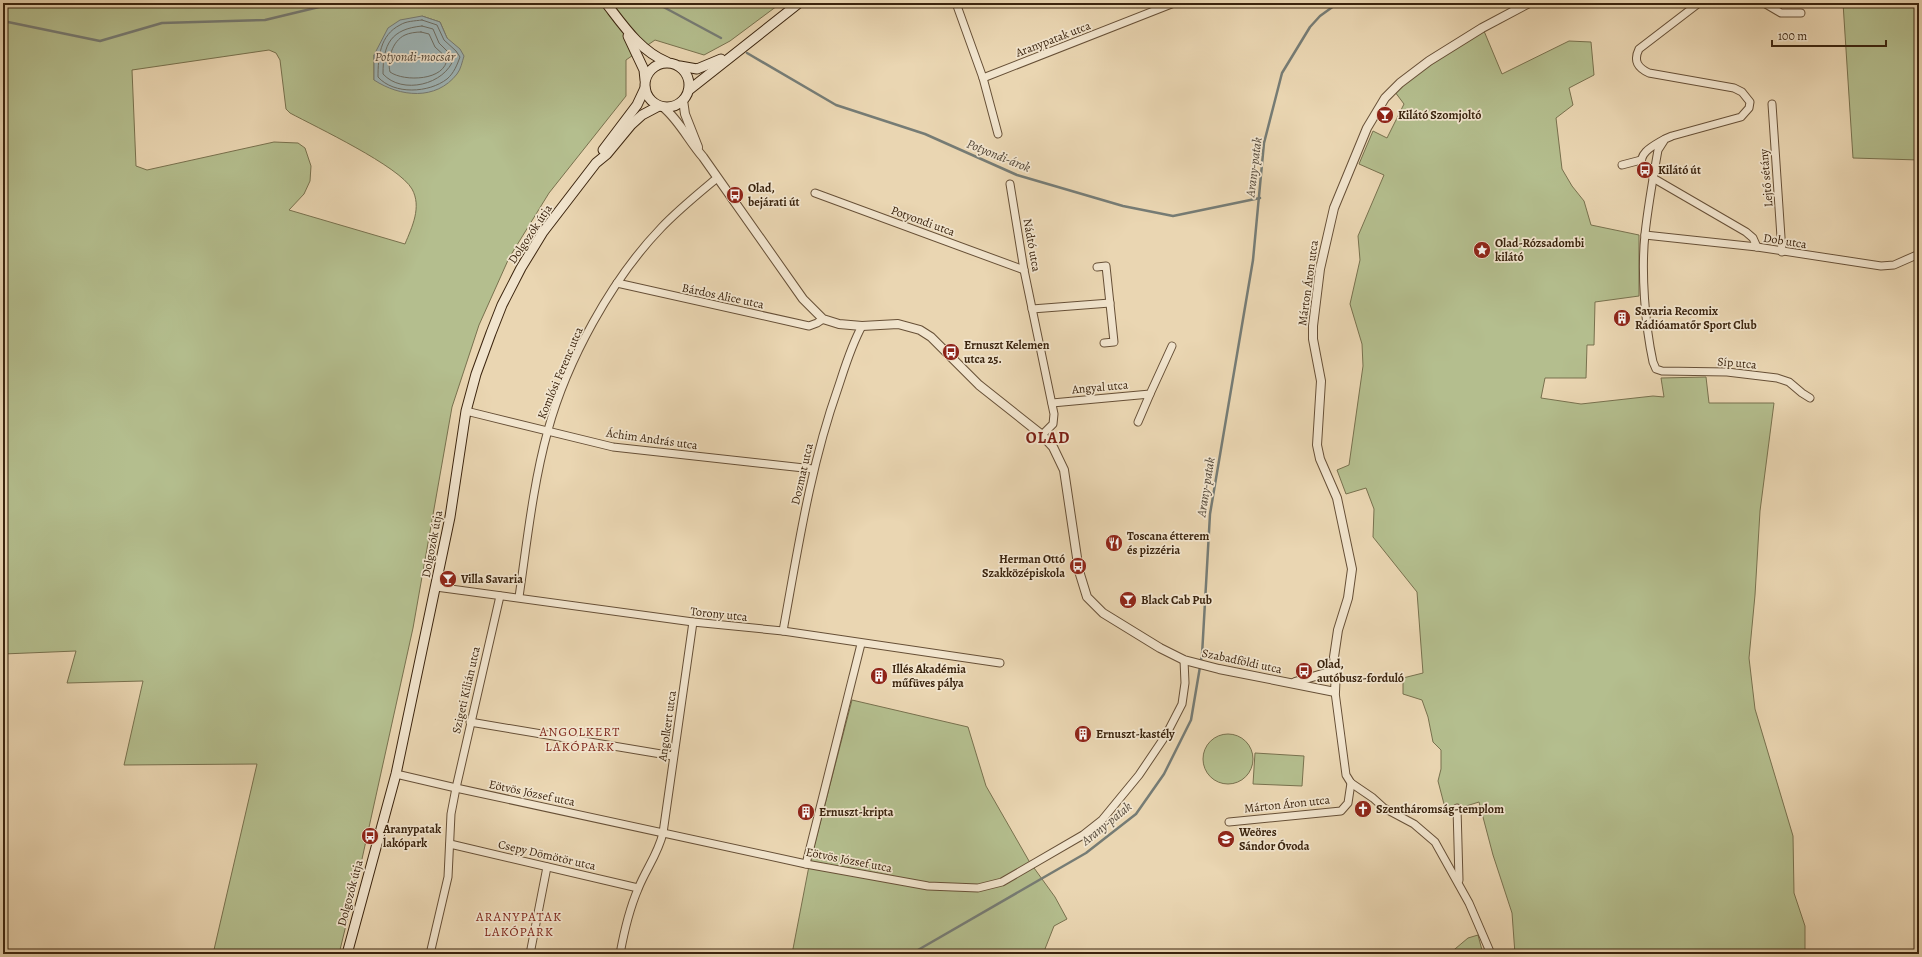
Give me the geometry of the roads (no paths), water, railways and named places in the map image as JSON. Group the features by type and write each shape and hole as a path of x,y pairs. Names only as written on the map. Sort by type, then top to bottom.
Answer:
{"main road":[{"path":"606,3 624,26 650,53 667,62 689,69 697,69 715,63 741,48 798,3"},
{"path":"624,26 644,70 645,84 650,99 661,106 676,105 683,100 689,90 701,78 734,56 741,48"},
{"path":"645,84 652,68 667,62"},
{"path":"679,66 687,74 689,90"},
{"name":"Dolgozók útja","path":"596,163 600,153 637,105 645,84"},
{"name":"Dolgozók útja","path":"347,954 396,774 450,517 466,411 476,374 491,333 502,305 521,268 543,232 596,163 607,154 631,125 642,115 661,106"}],"street":[{"path":"956,3 983,78 998,134"},
{"name":"Aranypatak utca","path":"983,78 1174,3"},
{"name":"Márton Áron utca","path":"1229,822 1341,811 1348,803 1351,783 1346,775 1343,765 1335,692 1336,670 1334,657 1336,642 1348,598 1352,569 1337,498 1320,459 1317,445 1321,381 1314,339 1314,312 1320,269 1334,208 1371,119 1385,98 1400,83 1429,61 1482,28 1530,3"},
{"path":"1655,169 1642,166 1641,160 1642,156 1653,146 1665,140 1733,120 1746,113 1749,108 1750,102 1747,96 1734,88 1650,73 1639,68 1637,64 1636,54 1639,49 1699,3"},
{"path":"1764,3 1781,13 1801,13"},
{"path":"683,100 685,114 703,157"},
{"name":"Lejtő sétány","path":"1772,104 1782,252"},
{"path":"661,106 671,113 803,300 823,319"},
{"path":"1645,235 1658,150 1665,140"},
{"path":"1622,165 1641,160"},
{"name":"Komlósi Ferenc utca","path":"519,597 534,499 547,431 579,350 606,299 661,228 717,178"},
{"path":"1653,178 1746,232 1753,238 1757,248"},
{"name":"Nádtó utca","path":"1010,184 1024,270 1052,403 1053,424 1042,435"},
{"name":"Potyondi utca","path":"815,193 1024,270"},
{"name":"Dob utca","path":"1645,235 1757,248 1881,266 1894,265 1919,254"},
{"name":"Síp utca","path":"1645,235 1645,292 1651,355 1656,369 1728,372 1777,378 1789,382 1802,394 1810,398"},
{"path":"1097,267 1106,266 1114,342 1104,343"},
{"name":"Bárdos Alice utca","path":"617,283 809,326 817,324 823,319"},
{"path":"1032,309 1110,303"},
{"name":"Szabadföldi utca","path":"823,319 840,324 862,326 883,324 910,326 931,337 980,385 1042,435 1053,447 1064,470 1079,571 1087,597 1103,613 1160,648 1187,661 1219,669 1335,692"},
{"name":"Dozmat utca","path":"783,631 813,469 832,404 855,339 862,326"},
{"path":"1138,422 1172,346"},
{"name":"Angyal utca","path":"1052,403 1150,394"},
{"name":"Áchim András utca","path":"466,411 614,447 813,469"},
{"name":"Torony utca","path":"436,587 500,596 519,597 693,622 783,631 861,644 1000,663"},
{"name":"Szigeti Kilián utca","path":"430,954 448,877 452,814 456,788 500,596"},
{"name":"Angolkert utca","path":"620,954 626,925 638,888 656,855 663,833 693,622"},
{"path":"806,864 861,644"},
{"name":"Eötvös József utca","path":"396,774 806,864 928,886 978,888 1002,882 1083,835 1102,820 1121,799 1160,746 1182,704 1187,661"},
{"name":"Szabadföldi utca","path":"1288,683 1304,680 1336,670"},
{"path":"470,722 673,756"},
{"path":"1351,783 1373,798 1384,808 1414,824 1435,842 1459,883 1481,926 1491,954"},
{"path":"1457,808 1459,883"},
{"name":"Csepy Dömötör utca","path":"450,844 638,888"},
{"path":"530,954 547,867"}],"water":[{"name":"Potyondi-mocsár","path":"422,16 440,22 447,38 460,49 464,56 457,74 439,89 417,94 395,90 374,80 374,55 388,28 400,20"}],"waterway":[{"name":"Potyondi-árok","path":"3,21 100,41 162,23 265,20 330,3"},
{"name":"Potyondi-árok","path":"656,3 721,38"},
{"name":"Arany-patak","path":"911,954 1086,853 1136,814 1164,774 1191,720 1202,655 1210,514 1253,260 1264,143 1282,73 1310,27 1320,16 1338,3"},
{"name":"Potyondi-árok","path":"747,53 836,105 925,134 1017,175 1123,206 1173,216 1260,198"}],"place":[{"name":"Kilátó Szomjoltó","path":"1385,115"},
{"name":"Kilátó út","path":"1645,170"},
{"name":"Olad, bejárati út","path":"735,195"},
{"name":"Olad-Rózsadombi kilátó","path":"1482,250"},
{"name":"Savaria Recomix Rádióamatőr Sport Club","path":"1622,318"},
{"name":"Ernuszt Kelemen utca 25.","path":"951,352"},
{"name":"Toscana étterem és pizzéria","path":"1114,543"},
{"name":"Herman Ottó Szakközépiskola","path":"1078,566"},
{"name":"Villa Savaria","path":"448,579"},
{"name":"Black Cab Pub","path":"1128,600"},
{"name":"Olad, autóbusz-forduló","path":"1304,671"},
{"name":"Illés Akadémia műfüves pálya","path":"879,676"},
{"name":"Ernuszt-kastély","path":"1083,734"},
{"name":"Szentháromság-templom","path":"1363,809"},
{"name":"Ernuszt-kripta","path":"806,812"},
{"name":"Aranypatak lakópark","path":"370,836"},
{"name":"Weöres Sándor Óvoda","path":"1226,839"}],"district":[{"name":"OLAD","path":"1048,437"},
{"name":"ANGOLKERT LAKÓPARK","path":"580,738"},
{"name":"ARANYPATAK LAKÓPARK","path":"519,924"}]}
